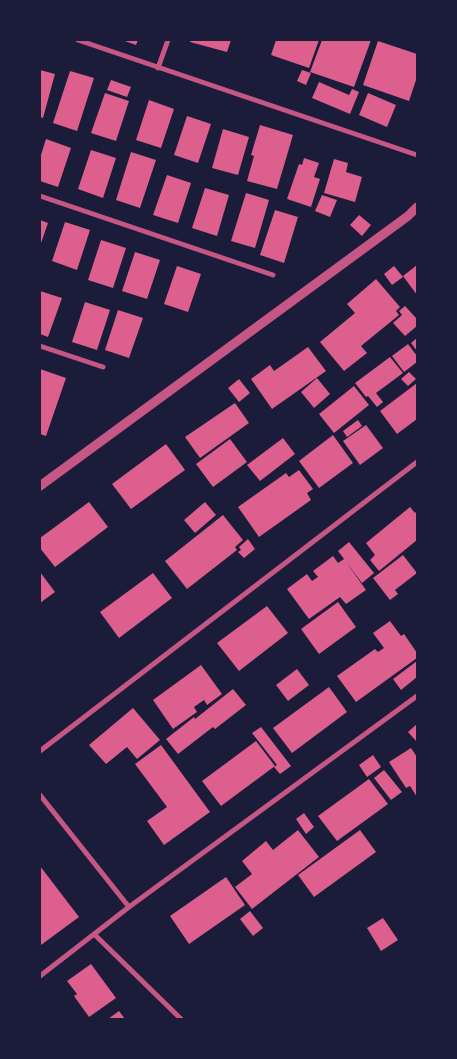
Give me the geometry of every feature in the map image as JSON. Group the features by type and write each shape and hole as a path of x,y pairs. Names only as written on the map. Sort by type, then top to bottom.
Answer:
{"street":[{"path":"78,40 417,155"},
{"path":"158,68 168,40"},
{"path":"40,196 273,275"},
{"path":"40,486 408,216 417,207"},
{"path":"40,346 103,367"},
{"path":"40,751 417,462"},
{"path":"40,976 129,907 417,696"},
{"path":"40,795 129,907"},
{"path":"94,934 181,1019"}],"building":[{"path":"122,40 138,40 136,45"},
{"path":"191,40 231,40 227,52 190,42"},
{"path":"276,40 319,40 309,68 271,55"},
{"path":"322,40 371,40 354,87 310,72"},
{"path":"378,41 417,54 417,77 409,101 363,85"},
{"path":"40,70 55,74 43,118 40,117"},
{"path":"302,70 311,73 306,85 297,81"},
{"path":"70,71 94,78 77,131 53,123"},
{"path":"111,80 131,87 127,97 107,90"},
{"path":"319,82 349,95 352,89 359,92 350,114 312,98"},
{"path":"105,93 129,101 116,141 91,133"},
{"path":"368,93 396,105 387,127 359,115"},
{"path":"149,100 174,109 161,148 136,140"},
{"path":"187,116 211,124 198,163 174,155"},
{"path":"260,125 293,135 277,189 247,181 254,156 251,155"},
{"path":"223,129 249,137 238,175 212,168"},
{"path":"46,139 71,148 58,187 40,181 40,158"},
{"path":"91,150 116,158 103,198 78,189"},
{"path":"131,152 156,160 140,208 116,200"},
{"path":"304,158 319,163 314,177 320,179 311,207 287,199 299,164 302,165"},
{"path":"334,159 348,163 346,172 362,177 355,202 324,193"},
{"path":"167,175 191,183 178,223 153,215"},
{"path":"205,188 229,195 217,236 192,228"},
{"path":"246,193 269,200 255,248 231,241"},
{"path":"322,195 337,200 330,217 315,211"},
{"path":"275,210 298,217 284,263 260,255"},
{"path":"359,215 371,225 362,236 350,225"},
{"path":"40,220 48,223 40,246"},
{"path":"65,222 90,230 77,270 52,261"},
{"path":"101,240 126,248 113,288 88,280"},
{"path":"135,252 160,260 147,299 122,291"},
{"path":"417,265 417,295 403,276"},
{"path":"177,266 201,274 188,312 164,304"},
{"path":"394,266 403,277 392,285 384,274"},
{"path":"376,279 400,307 396,311 399,315 361,346 367,353 344,371 320,342 355,313 347,304"},
{"path":"40,291 62,298 48,337 40,334"},
{"path":"85,302 110,310 97,350 72,342"},
{"path":"405,306 417,319 417,326 405,336 393,323 402,315 399,311"},
{"path":"118,310 143,318 129,358 105,350"},
{"path":"417,338 417,351 411,343"},
{"path":"408,344 417,356 417,362 404,372 392,356"},
{"path":"308,347 326,371 272,409 251,379 270,365 274,371"},
{"path":"390,357 403,373 376,393 383,402 377,407 355,383"},
{"path":"40,369 66,378 46,436 40,434"},
{"path":"409,372 416,379 408,386 401,379"},
{"path":"317,378 330,394 314,408 301,392"},
{"path":"239,379 250,393 239,402 228,388"},
{"path":"417,383 417,419 397,434 380,411"},
{"path":"354,386 369,405 334,433 319,414"},
{"path":"235,403 249,423 200,458 185,437"},
{"path":"358,420 362,426 347,437 343,431"},
{"path":"366,425 383,448 360,465 343,441"},
{"path":"333,435 353,463 319,488 299,461"},
{"path":"283,438 295,454 260,481 247,465"},
{"path":"230,439 247,462 213,487 196,464"},
{"path":"166,444 185,470 131,509 112,484"},
{"path":"299,470 313,489 307,493 311,500 259,537 238,507 286,473 289,477"},
{"path":"89,502 108,527 55,567 40,548 40,538"},
{"path":"205,502 216,515 195,533 184,520"},
{"path":"410,507 415,513 417,511 417,540 379,571 370,560 375,555 366,543"},
{"path":"223,515 243,540 235,547 237,550 187,589 165,561"},
{"path":"248,539 255,549 244,558 238,552 241,550 239,547"},
{"path":"349,542 374,573 362,583 346,562 366,590 346,604 340,597 309,619 287,589 307,574 312,581 318,577 313,571 333,556 338,563 344,559 338,551"},
{"path":"403,555 417,573 395,590 398,594 390,600 373,578"},
{"path":"40,572 55,592 40,603"},
{"path":"153,573 172,598 119,638 100,612"},
{"path":"338,602 356,627 319,654 301,629"},
{"path":"267,606 288,633 239,671 217,643"},
{"path":"390,621 401,636 404,634 417,653 417,658 356,702 337,676 375,649 378,652 384,648 373,633"},
{"path":"417,661 417,677 401,690 393,679"},
{"path":"201,665 222,694 207,705 204,700 194,707 197,712 173,729 153,700"},
{"path":"297,669 309,685 288,701 276,685"},
{"path":"329,687 347,712 292,753 273,728"},
{"path":"233,689 246,705 178,754 166,739"},
{"path":"133,708 160,740 137,759 127,747 106,764 89,745"},
{"path":"417,724 417,742 408,732"},
{"path":"261,727 291,766 280,774 274,767 277,765 252,733"},
{"path":"256,741 275,766 221,806 202,781"},
{"path":"161,745 210,812 164,845 147,821 167,807 135,764"},
{"path":"411,748 417,757 417,797 410,786 406,788 389,762"},
{"path":"373,755 381,767 367,777 359,765"},
{"path":"384,770 402,792 391,800 374,778"},
{"path":"369,779 388,804 337,841 318,816"},
{"path":"304,813 314,827 306,834 296,819"},
{"path":"298,830 319,857 252,909 235,887 252,874 242,861 266,841 273,850"},
{"path":"360,830 376,852 314,897 298,875"},
{"path":"40,866 79,917 41,945 40,944"},
{"path":"226,877 245,905 189,944 170,916"},
{"path":"250,911 263,928 253,936 240,919"},
{"path":"383,918 398,940 381,951 367,928"},
{"path":"91,964 116,998 89,1017 74,996 77,994 67,981"},
{"path":"119,1011 125,1019 108,1019"}]}
